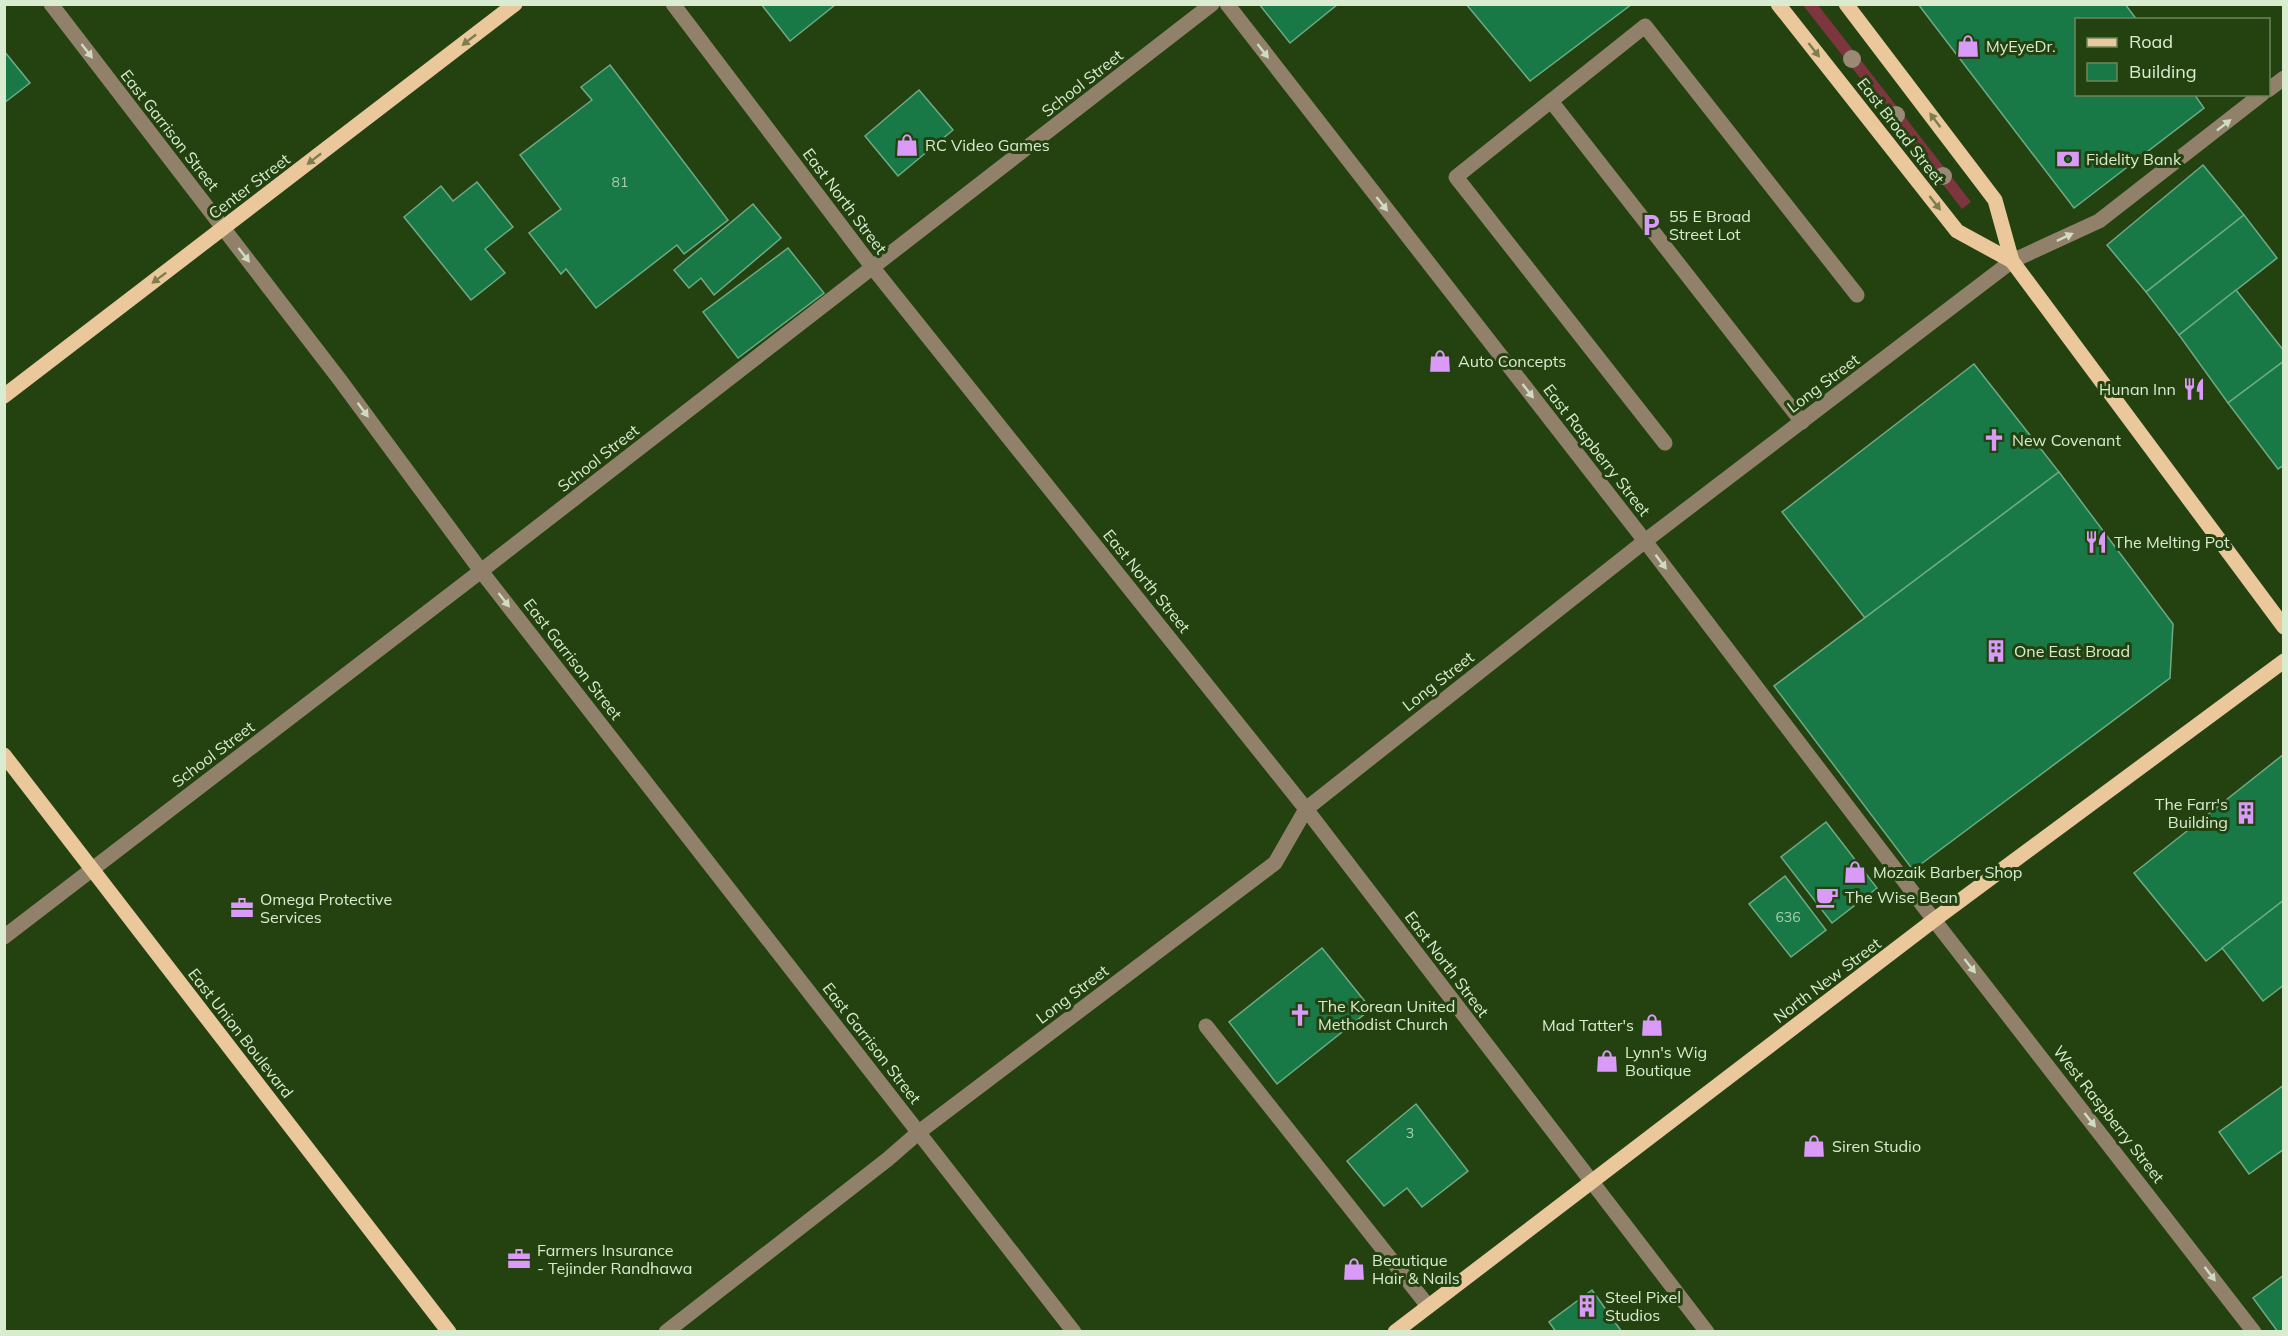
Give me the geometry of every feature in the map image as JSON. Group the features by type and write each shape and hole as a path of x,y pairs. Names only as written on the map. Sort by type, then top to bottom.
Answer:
{"main road":[{"name":"Center Street","path":"4,396 515,4"},
{"name":"East Broad Street","path":"1778,4 1957,231 2012,261"},
{"name":"East Broad Street","path":"1846,4 1995,200 2012,261 2283,627"},
{"name":"North New Street","path":"1395,1332 1934,920 2283,661"},
{"name":"East Union Boulevard","path":"4,755 448,1332"}],"street":[{"name":"East Garrison Street","path":"51,4 340,380 482,571 1074,1332"},
{"name":"East North Street","path":"673,4 873,268 1306,808 1707,1332"},
{"name":"School Street","path":"4,937 482,571 1212,4"},
{"name":"East Raspberry Street","path":"1227,4 1645,541 1934,920"},
{"path":"1665,443 1456,177 1645,26 1857,295"},
{"path":"2270,88 2283,78"},
{"name":"Long Street","path":"666,1332 888,1159 919,1132 1275,863 1306,808 1645,541 2012,261 2099,221 2259,96"},
{"path":"1551,101 1802,422"},
{"name":"West Raspberry Street","path":"1934,920 2254,1332"},
{"path":"1206,1026 1428,1306"}],"shaded area":[{"path":"1803,5 1818,5 1971,202 1962,209"}],"building":[{"path":"761,4 835,4 835,5 790,41"},
{"path":"1259,4 1338,4 1290,43"},
{"path":"1466,4 1632,4 1530,81"},
{"path":"1918,4 2125,4 2136,18 2075,18 2075,96 2195,96 2204,108 2074,208"},
{"path":"4,51 30,83 4,103"},
{"path":"610,65 728,220 684,254 677,245 596,308 566,269 561,274 529,233 561,209 520,155 592,100 581,87"},
{"path":"919,90 953,130 898,176 865,136"},
{"path":"2203,165 2244,215 2146,292 2107,245"},
{"path":"477,182 513,227 485,249 505,273 471,300 404,217 441,186 453,201"},
{"path":"753,204 781,238 714,295 701,278 689,288 674,270"},
{"path":"2244,215 2277,258 2179,335 2146,292"},
{"path":"788,248 824,293 738,358 703,312"},
{"path":"2236,290 2284,351 2284,361 2228,403 2179,335"},
{"path":"2284,361 2284,465 2278,469 2228,403"},
{"path":"1974,364 2059,472 1865,618 1782,512"},
{"name":"One East Broad","path":"2059,472 2173,624 2170,678 1913,870 1774,686"},
{"name":"The Farr's Building","path":"2284,754 2284,900 2206,961 2134,873"},
{"path":"1826,822 1877,888 1832,923 1781,857"},
{"path":"1785,876 1826,930 1791,957 1749,904"},
{"path":"2284,900 2284,985 2263,1001 2222,948"},
{"name":"The Korean United Methodist Church","path":"1322,948 1371,1009 1277,1084 1229,1022"},
{"path":"2284,1085 2284,1149 2249,1174 2219,1132"},
{"path":"1416,1104 1468,1171 1422,1207 1407,1188 1384,1206 1347,1161"},
{"path":"2284,1275 2284,1332 2278,1332 2253,1298"},
{"name":"Steel Pixel Studios","path":"1592,1290 1622,1332 1556,1332 1549,1322"}],"place":[{"name":"MyEyeDr.","path":"1968,46"},
{"name":"RC Video Games","path":"907,145"},
{"name":"Fidelity Bank","path":"2068,159"},
{"name":"55 E Broad Street Lot","path":"1651,225"},
{"name":"Auto Concepts","path":"1440,361"},
{"name":"Hunan Inn","path":"2194,389"},
{"name":"New Covenant","path":"1994,440"},
{"name":"The Melting Pot","path":"2096,542"},
{"name":"One East Broad","path":"1996,651"},
{"name":"The Farr's Building","path":"2246,813"},
{"name":"Mozaik Barber Shop","path":"1855,872"},
{"name":"The Wise Bean","path":"1827,897"},
{"name":"Omega Protective Services","path":"242,908"},
{"name":"The Korean United Methodist Church","path":"1300,1015"},
{"name":"Mad Tatter's","path":"1652,1025"},
{"name":"Lynn's Wig Boutique","path":"1607,1061"},
{"name":"Siren Studio","path":"1814,1146"},
{"name":"Farmers Insurance - Tejinder Randhawa","path":"519,1259"},
{"name":"Beautique Hair & Nails","path":"1354,1269"},
{"name":"Steel Pixel Studios","path":"1587,1306"}]}
